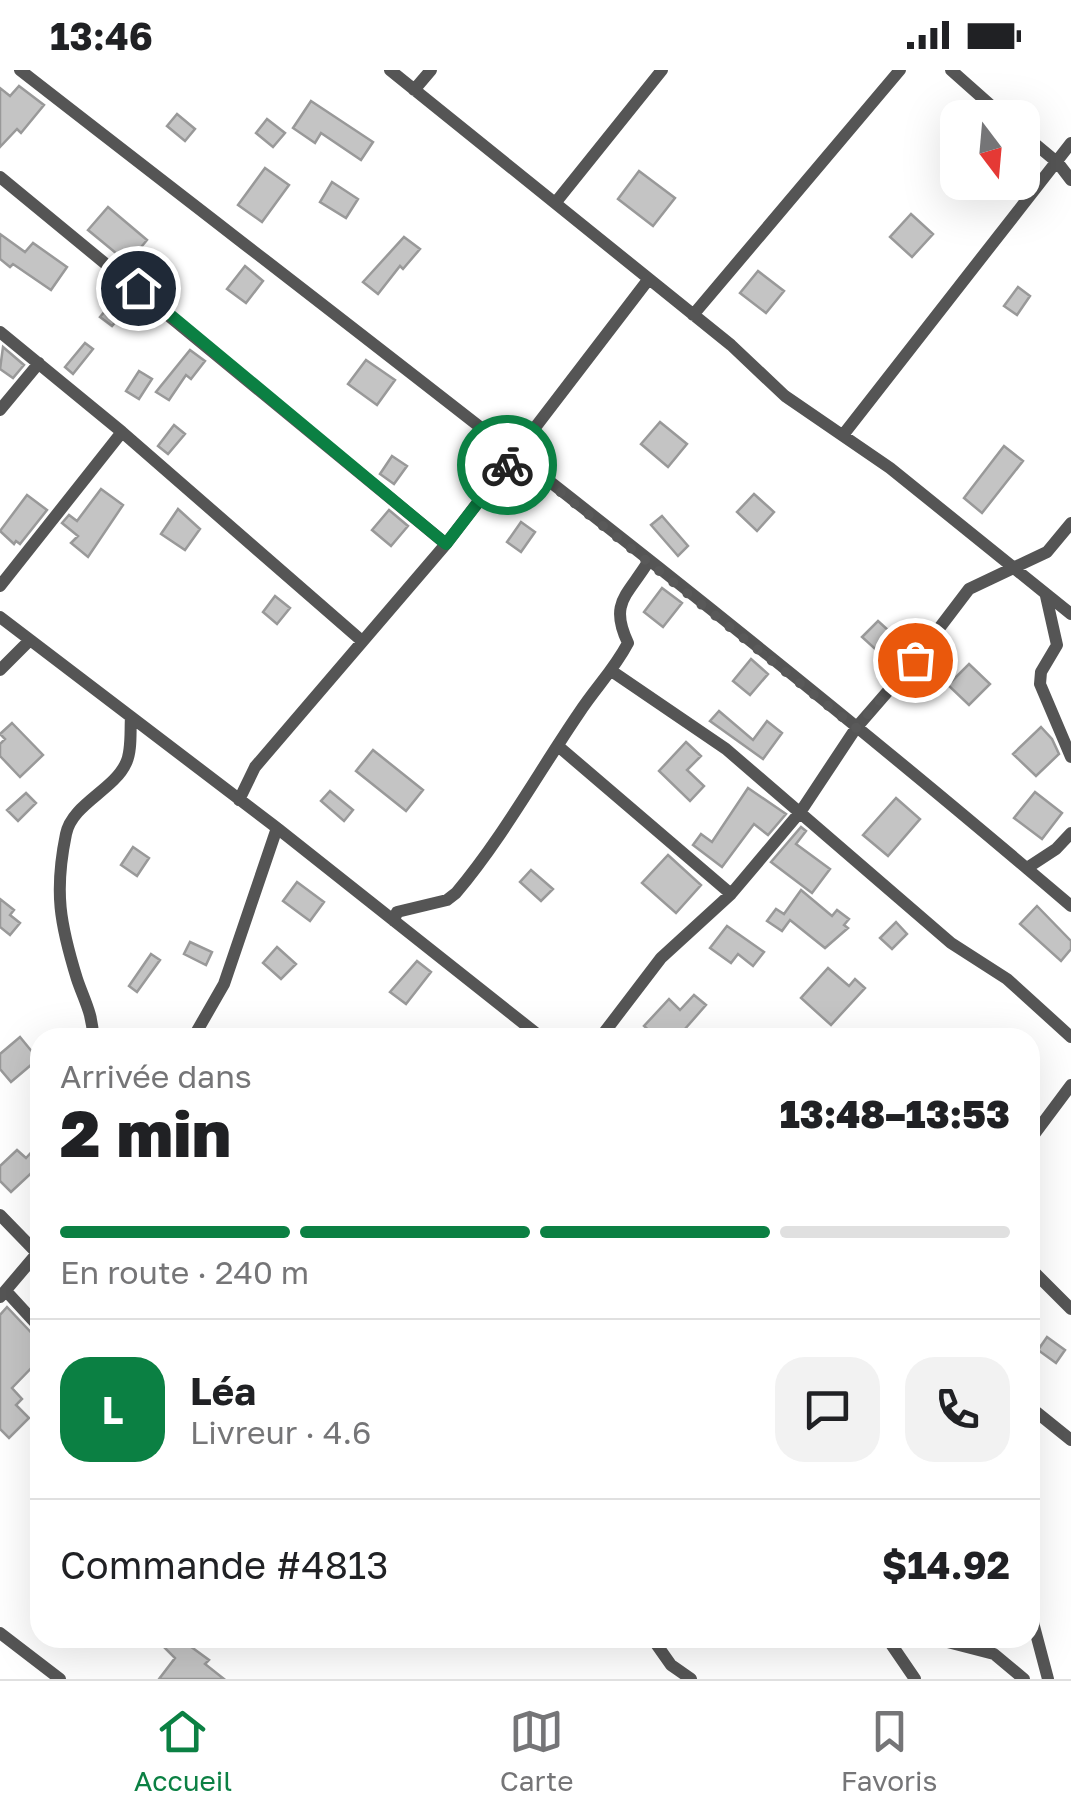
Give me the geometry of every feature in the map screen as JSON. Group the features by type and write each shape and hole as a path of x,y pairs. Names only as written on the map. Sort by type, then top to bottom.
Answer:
{"street":[{"path":"20,70 514,455 856,728 1071,906"},
{"path":"390,70 754,364 785,396 890,468 1071,614"},
{"path":"414,90 431,70"},
{"path":"556,202 662,70"},
{"path":"693,315 900,70"},
{"path":"950,70 984,100"},
{"path":"843,435 1071,143"},
{"path":"1040,148 1071,180"},
{"path":"0,177 446,544"},
{"path":"239,800 255,767 446,544 648,280"},
{"path":"0,332 122,432 362,641"},
{"path":"0,410 40,364"},
{"path":"0,586 122,432"},
{"path":"608,1028 661,958 731,894 801,811 856,728 915,660 969,588 1047,552 1071,523"},
{"path":"394,921 397,912 447,900 456,893 531,790 579,712 613,672 628,643 618,622 619,608 648,562"},
{"path":"1046,596 1057,645 1040,684 1071,757"},
{"path":"0,617 529,1028"},
{"path":"0,670 30,640"},
{"path":"613,672 726,748 951,943 1007,980 1071,1036"},
{"path":"92,1028 91,1010 62,929 61,871 68,826 128,760 131,717"},
{"path":"558,746 731,894"},
{"path":"198,1028 224,984 276,828"},
{"path":"1027,868 1056,849 1071,833"},
{"path":"1040,1127 1071,1085"},
{"path":"0,1215 30,1244"},
{"path":"30,1262 3,1294 30,1319"},
{"path":"1040,1278 1071,1309"},
{"path":"1040,1415 1071,1440"},
{"path":"0,1633 60,1679"},
{"path":"659,1648 671,1665 691,1679"},
{"path":"894,1648 915,1679"},
{"path":"971,1648 994,1654 1024,1679"},
{"path":"1040,1648 1048,1679"}],"building":[{"path":"19,86 44,105 21,133 17,129 0,147 0,88 10,96"},
{"path":"311,101 373,142 361,160 321,133 315,143 293,128"},
{"path":"177,114 195,129 185,141 167,126"},
{"path":"267,119 285,133 273,147 256,133"},
{"path":"265,168 289,185 262,222 238,205"},
{"path":"639,171 675,198 653,226 618,199"},
{"path":"332,182 358,199 346,218 320,202"},
{"path":"108,207 147,240 128,263 88,230"},
{"path":"911,214 933,234 912,257 890,237"},
{"path":"0,234 25,252 33,243 67,267 51,290 0,259"},
{"path":"404,237 420,249 403,269 400,266 378,294 363,282"},
{"path":"245,266 263,281 246,303 227,289"},
{"path":"758,271 784,291 766,313 740,293"},
{"path":"1018,287 1030,296 1017,315 1004,306"},
{"path":"114,300 126,310 112,326 100,317"},
{"path":"85,343 93,349 73,374 65,367"},
{"path":"3,347 24,365 13,378 0,369"},
{"path":"190,350 205,361 191,379 186,375 169,400 156,392"},
{"path":"366,360 395,380 377,405 348,384"},
{"path":"139,371 152,379 139,399 126,391"},
{"path":"660,422 687,444 668,467 641,444"},
{"path":"174,425 185,434 168,454 158,446"},
{"path":"1004,446 1023,461 982,513 964,498"},
{"path":"392,456 407,466 394,484 380,474"},
{"path":"515,479 528,491 508,513 495,502"},
{"path":"101,489 123,505 88,557 71,543 78,536 62,523 69,515 77,521"},
{"path":"754,494 774,512 757,531 737,512"},
{"path":"27,495 47,510 20,544 14,544 0,531"},
{"path":"178,509 200,529 185,550 161,534"},
{"path":"389,510 408,526 391,546 372,530"},
{"path":"662,516 688,546 678,556 651,525"},
{"path":"521,522 535,532 521,552 507,542"},
{"path":"662,588 682,603 663,627 644,612"},
{"path":"275,596 290,608 277,624 263,612"},
{"path":"878,621 899,640 883,656 862,637"},
{"path":"751,659 768,674 750,695 733,681"},
{"path":"969,664 990,684 969,705 948,685"},
{"path":"719,711 753,740 767,721 782,733 763,759 710,721"},
{"path":"12,723 43,755 20,777 0,756 0,744 5,739 0,734"},
{"path":"1041,727 1059,754 1036,776 1013,754"},
{"path":"686,742 701,756 687,770 704,786 690,801 659,771"},
{"path":"373,750 423,790 406,811 356,771"},
{"path":"748,788 786,814 768,835 754,824 722,867 693,845 701,834 712,842"},
{"path":"330,791 353,810 344,821 321,801"},
{"path":"1035,792 1062,813 1042,839 1014,818"},
{"path":"26,793 36,803 18,821 7,810"},
{"path":"896,798 920,819 888,856 863,835"},
{"path":"801,827 806,831 796,844 830,869 812,893 771,862"},
{"path":"133,847 149,858 137,876 121,865"},
{"path":"668,855 701,885 676,913 642,883"},
{"path":"531,870 553,889 541,901 520,882"},
{"path":"297,882 324,902 310,921 283,901"},
{"path":"801,890 832,916 837,910 849,919 844,925 848,928 825,948 790,920 782,931 767,921 776,909 784,914"},
{"path":"0,899 14,910 10,915 20,923 10,935 0,927"},
{"path":"1037,906 1071,941 1071,949 1061,961 1020,924"},
{"path":"896,922 907,934 892,949 880,938"},
{"path":"727,926 764,952 753,966 738,954 731,963 710,948"},
{"path":"190,942 212,952 206,965 184,954"},
{"path":"277,947 296,964 281,979 263,963"},
{"path":"151,954 160,960 137,992 129,986"},
{"path":"417,961 431,972 406,1004 390,992"},
{"path":"828,968 849,986 855,979 865,988 831,1025 801,998"},
{"path":"694,995 706,1005 686,1028 644,1026 669,999 680,1010"},
{"path":"20,1037 30,1049 30,1066 11,1082 0,1069 0,1054"},
{"path":"17,1150 26,1158 30,1154 30,1174 11,1192 0,1181 0,1166"},
{"path":"7,1307 30,1331 30,1369 12,1388 22,1399 16,1405 29,1418 9,1438 0,1429 0,1315"},
{"path":"1047,1337 1065,1350 1056,1363 1040,1351"},
{"path":"165,1648 193,1648 224,1679 159,1679 175,1658"}],"way so far":[{"path":"507,465 514,455 856,728 915,660"}],"route":[{"path":"138,288 446,544 507,465"}]}
